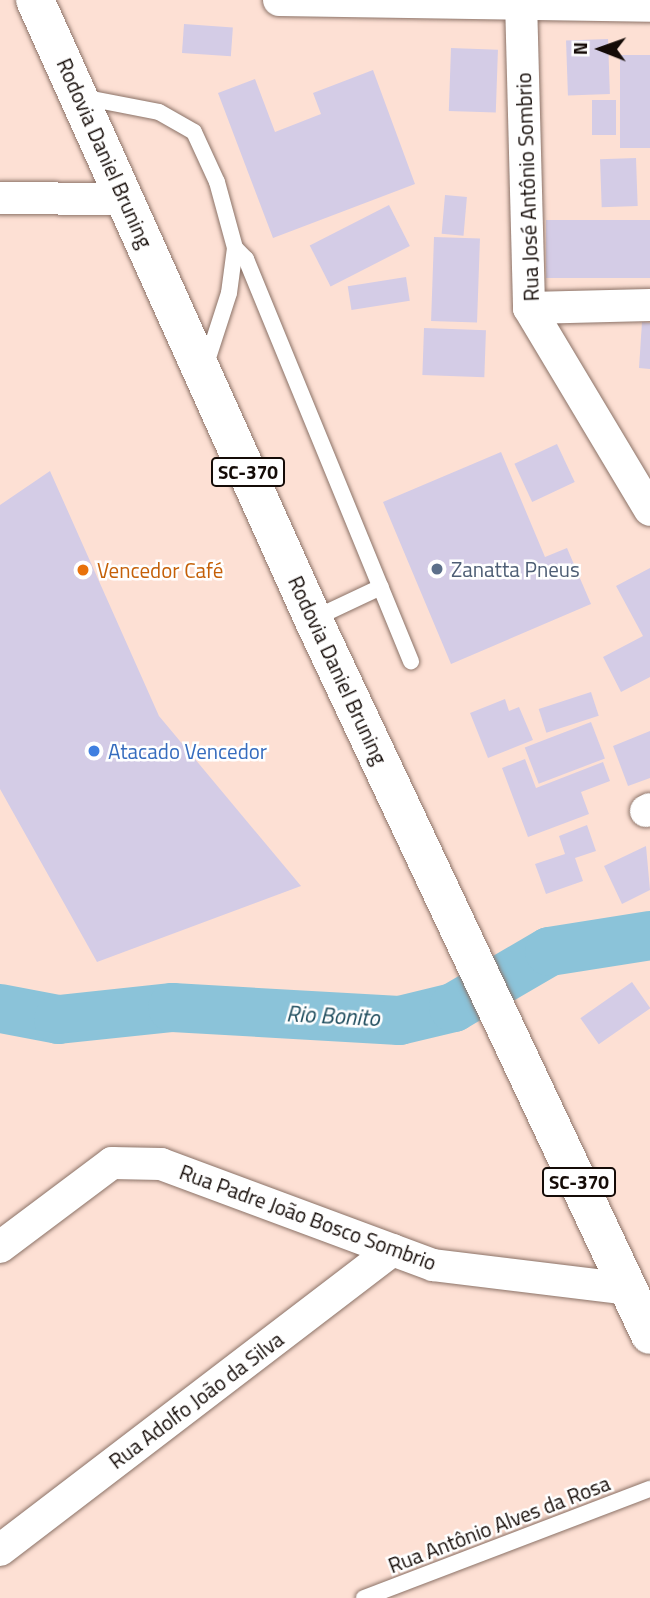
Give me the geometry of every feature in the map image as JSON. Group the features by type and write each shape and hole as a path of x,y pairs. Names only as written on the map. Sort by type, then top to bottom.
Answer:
{"main road":[{"name":"Rodovia Daniel Bruning","path":"35,0 204,370 313,619 650,1335"}],"street":[{"path":"279,0 650,6"},
{"name":"Rua José Antônio Sombrio","path":"521,2 529,308 650,510"},
{"path":"0,198 126,199"},
{"path":"529,308 650,305"},
{"name":"Rua Padre João Bosco Sombrio","path":"0,1247 113,1163 161,1164 433,1265 629,1289"},
{"name":"Rua Adolfo João da Silva","path":"0,1550 392,1250"}],"lane":[{"path":"79,97 159,112 194,132 217,182 235,248 229,293 204,370"},
{"path":"235,248 246,259 411,662"},
{"path":"313,619 381,587"},
{"name":"Rua Antônio Alves da Rosa","path":"364,1598 650,1489"}],"building":[{"path":"184,24 233,27 231,56 182,53"},
{"path":"608,39 610,94 568,95 566,40"},
{"path":"451,48 498,50 496,113 449,111"},
{"path":"620,55 650,55 650,148 620,148"},
{"path":"373,70 415,184 273,238 218,93 255,79 275,132 321,114 313,93"},
{"path":"592,100 616,100 616,135 592,135"},
{"path":"636,158 638,206 602,207 600,159"},
{"path":"445,195 467,197 464,236 442,234"},
{"path":"389,205 410,246 331,286 310,245"},
{"path":"546,220 650,220 650,278 546,278"},
{"path":"434,237 480,239 477,323 431,321"},
{"path":"406,277 410,301 351,310 348,286"},
{"path":"642,322 650,323 650,369 639,368"},
{"path":"424,328 486,330 484,377 422,375"},
{"path":"557,444 575,482 532,502 514,464"},
{"path":"501,452 545,557 567,548 591,604 451,664 383,502"},
{"name":"Atacado Vencedor","path":"50,471 159,716 301,886 97,962 0,789 0,505"},
{"path":"650,568 650,677 621,692 603,657 643,636 616,586"},
{"path":"591,692 599,716 546,733 539,709"},
{"path":"505,699 509,711 519,707 533,740 488,758 470,713"},
{"path":"591,722 605,758 539,784 525,747"},
{"path":"650,731 650,778 628,786 613,746"},
{"path":"525,759 536,788 603,762 610,781 581,792 589,814 528,837 502,768"},
{"path":"587,825 596,851 575,858 583,881 546,894 535,864 565,854 559,836"},
{"path":"646,846 650,890 622,904 604,866"},
{"path":"632,982 650,1008 599,1044 580,1018"}],"waterway":[{"name":"Rio Bonito","path":"0,1008 58,1019 172,1007 399,1020 453,1007 549,951 650,935"}],"place":[{"name":"Zanatta Pneus","path":"437,569"},
{"name":"Vencedor Café","path":"83,570"},
{"name":"Atacado Vencedor","path":"94,751"}]}
